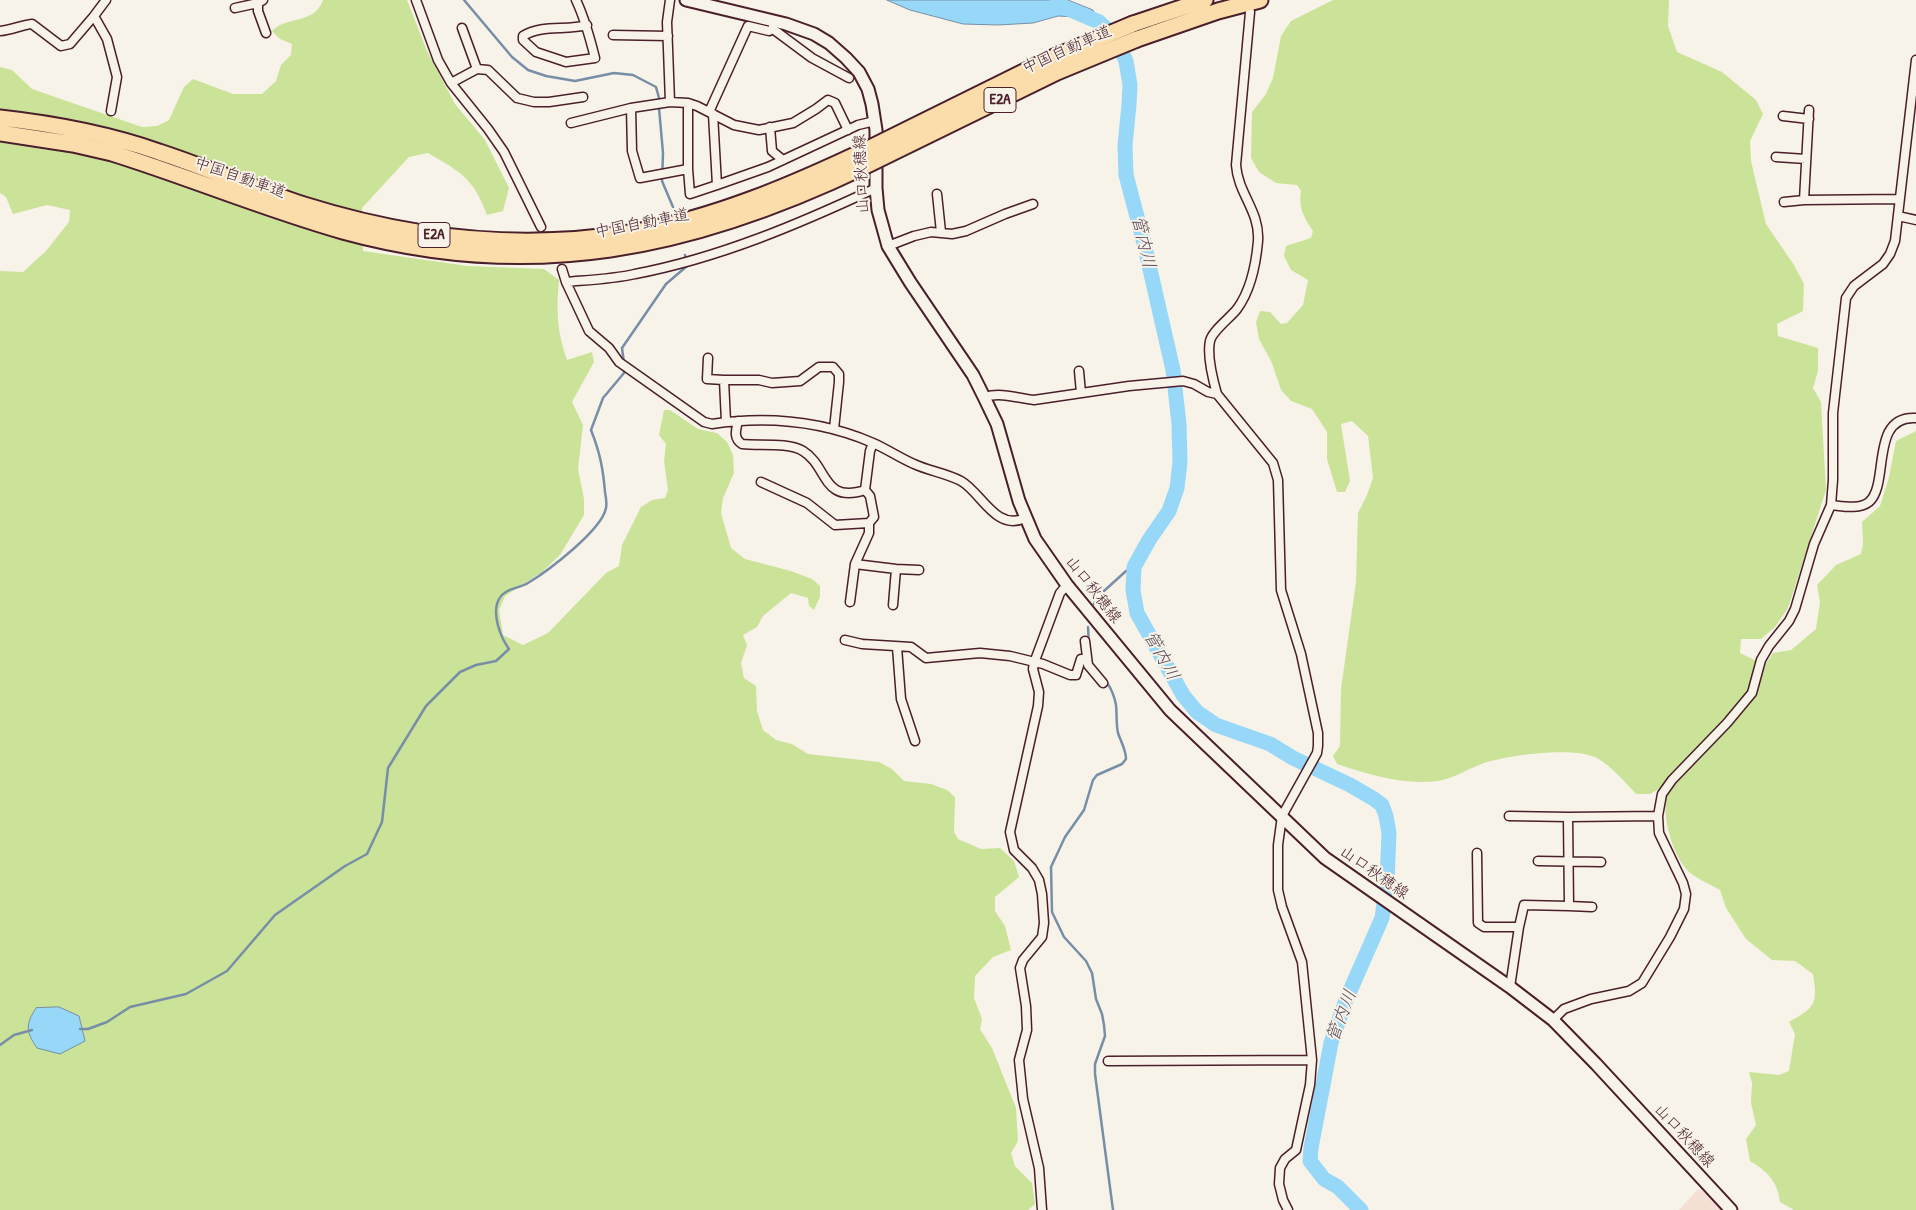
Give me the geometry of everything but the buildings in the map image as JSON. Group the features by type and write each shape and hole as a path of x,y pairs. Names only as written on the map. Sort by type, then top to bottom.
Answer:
{"highway":[{"name":"中国自動車道","path":"0,118 76,129 116,139 158,151 302,204 357,220 409,231 484,241 529,242 591,239 662,226 749,201 868,148 1044,62 1133,24 1205,0"},
{"name":"中国自動車道","path":"0,133 73,144 112,154 344,231 399,244 484,255 553,255 636,246 703,230 751,214 794,198 865,166 1058,72 1137,39 1218,11 1260,0"}],"main road":[{"name":"山口秋穂線","path":"686,0 773,25 814,34 830,43 858,72 868,89 875,121 878,210 888,246 973,375 997,424 1025,518 1035,539 1068,585 1170,710 1325,858 1510,987 1553,1020 1731,1210"}],"street":[{"path":"0,31 32,24 61,46 70,44 106,0"},
{"path":"416,0 438,60 452,84 504,152 541,227"},
{"path":"576,0 587,25 596,58 566,62 536,52 523,40 523,36 533,30 587,25"},
{"path":"670,0 667,22 670,102"},
{"path":"235,8 261,1"},
{"path":"261,1 258,10 266,33"},
{"path":"1250,12 1236,165 1240,187 1255,215 1258,240 1255,262 1244,297 1211,339 1212,369 1217,394 1273,463 1278,480 1280,590 1302,654 1316,724 1318,746 1308,770 1282,816 1278,845 1278,890 1302,962 1312,1060 1310,1085 1296,1150 1285,1160 1280,1168 1279,1184 1288,1210"},
{"path":"94,16 107,39 117,77 111,111"},
{"path":"717,185 711,113 748,26 769,31 773,25 812,58 849,78"},
{"path":"462,28 477,70"},
{"path":"613,35 668,36"},
{"path":"1553,1020 1564,1009 1590,999 1629,992 1642,983 1670,937 1684,908 1686,894 1680,876 1660,833 1658,816 1662,794 1672,780 1727,723 1752,693 1761,660 1768,646 1789,621 1795,609 1814,544 1831,505 1833,413 1846,298 1854,286 1883,264 1890,254 1895,241 1916,65"},
{"path":"452,84 477,70 488,70 517,98 534,102 549,102 583,97"},
{"path":"571,123 632,108 670,102 688,103 734,125 759,130 793,123 816,110 828,100 835,103 848,130"},
{"path":"688,103 690,194 768,167 848,130 875,121"},
{"path":"632,108 632,151 640,178 688,169"},
{"path":"1804,200 1809,110"},
{"path":"1783,116 1808,119"},
{"path":"770,127 772,151 783,160"},
{"path":"1776,157 1806,159"},
{"path":"566,282 634,275 752,242 807,220 876,188"},
{"path":"937,194 941,232"},
{"path":"1784,202 1899,199"},
{"path":"888,246 914,236 941,232 952,234 966,231 1033,204"},
{"path":"1898,216 1916,220"},
{"path":"562,269 566,282 589,331 609,348 619,362 704,422 712,424 770,420 798,422 834,429 873,443 914,464 967,484 988,508 998,516 1010,521 1020,521 1025,518"},
{"path":"708,358 707,379 759,380 772,383 800,381 819,367 833,367 839,374 834,429"},
{"path":"1079,371 1081,393"},
{"path":"724,380 726,422"},
{"path":"984,397 1003,394 1019,399 1034,400 1129,386 1183,381 1217,394"},
{"path":"1831,505 1855,507 1869,502 1876,491 1885,441 1891,428 1901,420 1916,418"},
{"path":"738,421 736,436 742,444 792,447 803,451 809,456 828,484 835,489 854,493 865,490"},
{"path":"850,602 856,564 868,533 869,524 874,517 870,496 865,490 870,451 873,443"},
{"path":"762,482 807,503 835,525 869,524"},
{"path":"856,564 919,570"},
{"path":"893,605 896,569"},
{"path":"1042,1210 1039,1168 1023,1099 1019,1060 1027,1030 1026,1006 1020,968 1023,960 1042,937 1044,923 1042,894 1039,880 1032,868 1014,850 1010,832 1038,706 1039,692 1033,669 1034,663 1060,593 1068,585"},
{"path":"845,640 862,644 912,648 926,658 980,653 1010,656 1070,675 1076,675 1081,659 1086,659"},
{"path":"1084,641 1088,665 1104,683"},
{"path":"897,647 901,699 915,741"},
{"path":"1510,816 1658,816"},
{"path":"1568,817 1569,906"},
{"path":"1477,853 1478,922 1484,927 1519,927"},
{"path":"1538,861 1601,862"},
{"path":"1510,987 1524,905 1592,907"},
{"path":"1108,1060 1312,1060"}],"shaded area":[{"path":"1698,1189 1707,1194 1721,1210 1679,1210"}],"green space":[{"path":"323,0 407,0 427,51 455,104 485,140 509,188 503,211 487,215 482,202 471,184 449,165 428,153 409,157 362,208 363,251 468,266 544,269 559,280 558,321 567,360 592,352 594,362 572,402 583,425 578,469 584,499 584,515 560,555 542,572 505,596 499,610 503,635 523,645 548,633 606,573 619,566 622,545 641,507 652,500 665,498 668,490 664,461 666,444 659,435 664,410 670,410 698,429 717,433 727,442 733,455 734,473 723,498 721,513 731,548 745,559 791,571 812,579 820,586 820,597 814,610 809,606 808,598 791,593 763,616 757,627 743,635 747,645 741,663 744,678 756,686 757,711 763,730 776,740 792,744 808,754 879,762 892,769 904,781 931,784 947,790 955,797 954,832 958,839 981,849 1000,848 1014,861 1019,877 995,897 995,911 1005,926 1011,950 993,957 975,976 974,998 982,1019 980,1029 992,1048 1016,1108 1018,1141 1011,1153 1015,1166 1032,1183 1035,1204 1028,1210 0,1210 0,271 23,272 46,251 69,222 70,210 47,205 13,214 6,197 0,193 0,67 12,70 32,89 142,127 157,126 169,120 184,87 193,79 233,94 262,94 276,81 281,65 291,55 292,44 280,39 272,31 285,23 307,17 319,8"},
{"path":"1333,0 1669,0 1668,26 1677,52 1722,72 1756,100 1763,114 1750,141 1751,161 1766,224 1794,265 1804,284 1803,311 1777,324 1778,336 1818,348 1818,371 1813,388 1821,402 1826,490 1788,608 1775,627 1761,639 1741,639 1740,653 1765,665 1773,653 1791,650 1816,629 1820,602 1817,585 1836,565 1861,554 1863,544 1862,522 1880,506 1889,477 1896,441 1916,431 1916,1210 1794,1210 1780,1202 1777,1189 1771,1178 1750,1161 1746,1139 1756,1125 1751,1103 1752,1083 1749,1072 1779,1075 1789,1071 1795,1034 1789,1022 1804,1013 1813,1004 1815,992 1813,974 1795,961 1772,960 1746,939 1726,908 1720,890 1686,869 1672,843 1665,811 1668,792 1662,787 1650,794 1636,794 1618,774 1597,758 1587,754 1557,752 1509,757 1484,763 1444,780 1425,782 1399,780 1362,772 1337,764 1333,756 1340,746 1341,689 1356,582 1358,513 1373,478 1368,436 1352,421 1341,424 1350,481 1345,492 1337,492 1327,459 1327,432 1312,409 1291,401 1281,390 1272,363 1259,339 1256,322 1260,311 1270,312 1281,324 1287,323 1303,305 1308,280 1291,270 1284,256 1286,246 1311,238 1313,231 1302,212 1300,202 1301,191 1297,185 1276,183 1259,172 1251,158 1252,112 1266,94 1273,78 1281,36 1291,21"}],"water":[{"path":"887,0 1068,0 1093,10 1099,22 1079,17 1058,16 1033,23 963,24 910,10"},
{"path":"59,1007 79,1016 85,1041 60,1054 37,1048 28,1028 36,1008"}],"waterway":[{"path":"464,0 512,57 528,70 546,76 575,81 614,73 633,75 656,87 659,98"},
{"name":"管内川","path":"1057,0 1064,7 1099,22 1115,37 1126,61 1130,85 1125,145 1126,175 1144,243 1173,370 1179,424 1180,462 1177,488 1169,511 1149,540 1134,567 1133,590 1137,613 1183,695 1197,712 1216,725 1270,744 1293,758 1350,785 1382,805 1386,816 1389,833 1387,883 1382,918 1346,1000 1331,1043 1310,1161 1324,1179 1338,1187 1361,1210"},
{"path":"659,108 663,153 662,181 673,207"},
{"path":"624,363 622,348 666,284 687,266 685,255"},
{"path":"80,1029 88,1029 107,1022 130,1007 186,994 227,971 275,915 345,866 367,854 382,822 388,768 426,706 460,672 476,665 496,661 509,649 498,625 496,612 499,599 508,591 528,583 560,560 585,538 602,517 606,508 603,475 599,453 591,430 603,398 624,373 624,369"},
{"path":"1104,591 1126,571 1134,567"},
{"path":"1094,604 1097,598"},
{"path":"1088,627 1089,645"},
{"path":"1093,665 1113,693 1118,733 1126,759 1122,764 1097,775 1093,780 1084,810 1065,837 1051,867 1052,912 1064,937 1086,961 1092,973 1096,999 1102,1014 1105,1036 1095,1064 1095,1074 1113,1210"},
{"path":"0,1045 14,1035 32,1030"}]}
